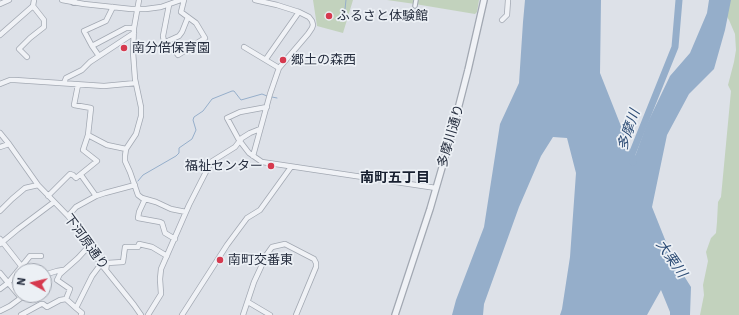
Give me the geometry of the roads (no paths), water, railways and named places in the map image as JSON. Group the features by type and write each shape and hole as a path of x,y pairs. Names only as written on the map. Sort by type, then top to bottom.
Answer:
{"street":[{"path":"0,4 9,0"},
{"path":"0,35 33,6 34,0"},
{"path":"62,0 138,9 161,7 183,0 181,12 196,23 205,38 178,55 168,41"},
{"path":"139,0 134,31 133,52 134,79 141,107 141,116 136,134 126,149 126,161 138,194 142,198 156,202 171,209 186,212"},
{"path":"253,156 266,107 279,68 313,25 311,20 306,15 277,5 255,0"},
{"path":"415,6 416,0"},
{"name":"多摩川通り","path":"395,315 436,188 465,85 484,0"},
{"path":"502,20 507,15 508,0"},
{"path":"169,5 163,36 164,42 179,36 188,17"},
{"path":"27,57 19,49 44,27 44,20 33,6"},
{"path":"99,56 84,31 106,21 113,7"},
{"path":"266,59 299,12"},
{"path":"92,46 126,28 134,31"},
{"path":"64,83 66,78 82,70 90,62 134,31"},
{"path":"244,47 279,68"},
{"path":"0,84 10,80 15,80 104,86 136,84"},
{"path":"48,196 70,174 73,174 76,178 97,161 83,150 88,135 91,108 74,105 78,85"},
{"path":"266,107 240,112 227,118 239,140 249,153 262,162 436,188"},
{"path":"148,315 161,294 160,273 167,256 186,212 211,162 235,147 242,138 260,129"},
{"name":"下河原通り","path":"0,133 38,186 68,216 101,264 141,315"},
{"path":"88,135 108,145 126,149"},
{"path":"0,147 9,144"},
{"path":"182,315 227,245 247,218 260,210 291,167"},
{"path":"81,175 96,196"},
{"path":"68,216 76,207 96,196 135,185"},
{"path":"0,210 25,188 38,186"},
{"path":"145,199 138,218 162,223 165,233 175,239"},
{"path":"19,263 1,242 54,202"},
{"path":"106,270 107,263 123,262 125,248 138,247 139,244 152,248 167,256"},
{"path":"244,315 254,282 267,254 272,247 284,244 314,259 316,262 316,267 296,315"},
{"path":"66,299 70,289 57,280 60,274 89,246"},
{"path":"24,263 30,256 42,256"},
{"path":"76,308 92,276 101,264"},
{"path":"52,273 64,270"},
{"path":"0,273 12,287"},
{"path":"0,289 12,278"},
{"path":"66,299 82,313 81,315"},
{"path":"21,315 41,304 47,307 60,300 66,299"},
{"path":"248,302 270,315"},
{"path":"0,311 14,303"}],"water":[{"name":"大栗川","path":"525,0 601,0 600,73 634,159 647,124 670,76 690,53 707,13 709,0 731,0 725,30 714,69 689,94 667,135 652,207 672,257 691,287 690,315 670,315 661,290 647,315 560,315 570,257 576,173 567,138 553,137 541,156 519,207 484,304 483,315 452,315 456,300 484,227 500,124 519,83"}],"waterway":[{"path":"338,20 343,16 346,0"},
{"name":"多摩川","path":"633,162 632,154 675,47 679,0"},
{"path":"138,181 143,175 176,156 179,153 179,148 192,139 196,130 193,120 194,117 203,111 212,99 232,91 234,91 241,100 262,94 267,96"},
{"path":"272,97 277,98"}],"place":[{"name":"ふるさと体験館","path":"329,16"},
{"name":"南分倍保育園","path":"124,48"},
{"name":"郷土の森西","path":"283,60"},
{"name":"福祉センター","path":"271,166"},
{"name":"南町交番東","path":"220,260"}],"district":[{"name":"南町五丁目","path":"395,178"}]}
